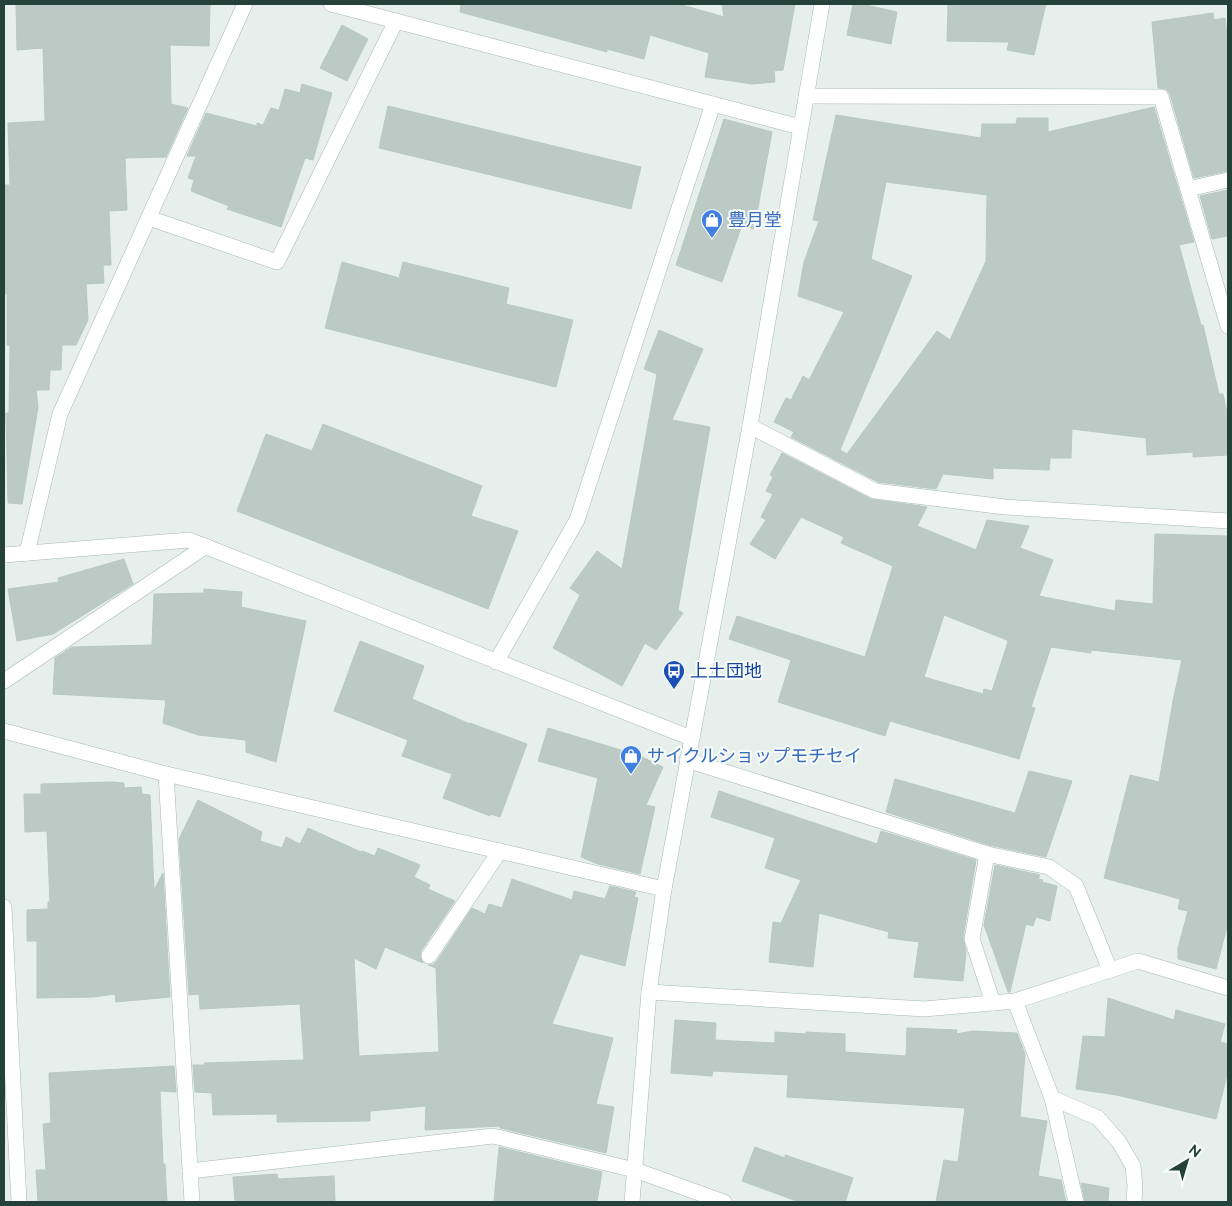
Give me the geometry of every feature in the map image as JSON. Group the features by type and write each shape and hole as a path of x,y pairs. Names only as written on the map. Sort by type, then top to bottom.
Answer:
{"street":[{"path":"26,553 60,414 245,4"},
{"path":"332,4 800,127"},
{"path":"632,1202 649,992 664,889 750,426 822,4"},
{"path":"149,218 277,262 396,21"},
{"path":"806,96 1161,97 1228,326"},
{"path":"496,662 577,520 713,104"},
{"path":"1188,189 1228,180"},
{"path":"750,426 876,491 1005,507 1228,521"},
{"path":"4,554 189,540 691,738"},
{"path":"4,680 206,546"},
{"path":"4,731 166,774 664,889"},
{"path":"687,760 987,854 1049,867 1076,886 1110,970"},
{"path":"166,774 192,1202"},
{"path":"429,956 500,851"},
{"path":"987,854 972,939 993,1003"},
{"path":"4,907 19,1202"},
{"path":"649,992 924,1009 1015,1001 1138,961 1228,988"},
{"path":"1015,1001 1052,1098 1076,1202"},
{"path":"1052,1098 1098,1118 1119,1142 1133,1166 1134,1202"},
{"path":"190,1171 492,1136 635,1170 724,1202"}],"building":[{"path":"16,4 210,4 209,46 170,45 171,104 188,108 166,157 125,158 127,210 109,211 111,265 103,265 104,283 86,284 88,320 76,345 62,345 61,370 50,370 49,390 36,390 38,407 22,504 8,503 6,413 9,413 10,345 7,345 7,294 5,294 4,270 5,185 10,185 8,123 45,121 43,48 17,50"},
{"path":"461,4 679,4 724,17 722,4 795,4 783,70 774,71 775,82 752,84 705,77 709,53 650,35 644,59 607,49 607,52 460,12"},
{"path":"853,4 897,12 891,44 847,35"},
{"path":"948,4 1046,4 1034,55 1007,50 1009,42 947,41"},
{"path":"1213,13 1214,20 1225,18 1228,42 1228,171 1194,178 1170,94 1166,89 1158,88 1152,22"},
{"path":"342,25 368,39 347,81 320,68"},
{"path":"302,84 332,93 313,160 305,158 281,227 227,209 229,206 191,191 194,180 188,178 196,156 187,156 206,113 257,126 257,123 263,125 271,108 279,110 285,89 300,93"},
{"path":"388,106 641,167 631,209 379,148"},
{"path":"1154,107 1194,242 1179,245 1201,325 1203,325 1219,394 1223,394 1228,417 1228,455 1193,457 1193,452 1147,455 1146,438 1072,429 1071,458 1050,458 1049,470 993,468 993,479 943,474 936,489 878,482 791,437 794,432 774,422 786,398 791,400 803,376 809,380 844,312 798,296 804,262 819,221 813,220 836,115 981,138 982,124 1016,124 1017,118 1048,118 1048,132","holes":["886,182 987,195 986,261 950,340 937,331 847,454 840,450 912,276 871,259"]},
{"path":"724,119 772,132 754,229 742,225 722,282 676,265"},
{"path":"1228,190 1228,236 1212,239 1200,196"},
{"path":"342,262 399,278 403,262 509,288 506,304 573,320 556,387 325,328"},
{"path":"659,330 703,349 672,420 710,427 678,610 683,613 656,650 645,643 622,686 553,648 580,595 570,588 597,551 622,569 657,374 644,369"},
{"path":"323,424 482,486 471,516 518,531 488,609 237,511 266,434 312,451"},
{"path":"782,453 871,499 927,507 917,526 976,550 987,520 1029,526 1020,548 1053,560 1039,596 1115,611 1116,600 1153,604 1155,534 1228,536 1228,923 1216,969 1178,959 1178,948 1188,911 1178,909 1180,899 1104,878 1130,775 1159,782 1182,660 1091,650 1091,653 1051,647 1031,707 1035,708 1019,759 890,721 885,736 778,702 791,660 729,639 737,616 865,657 893,566 841,543 844,537 801,517 775,559 750,544 766,520 761,517 773,494 766,491 773,477 770,475","holes":["944,615 1008,642 992,691 984,689 983,694 924,677"]},
{"path":"124,559 133,584 53,634 17,641 8,589 59,582 58,578"},
{"path":"204,589 242,592 241,607 306,621 276,762 246,752 246,740 198,735 163,723 166,700 53,694 55,658 72,647 152,645 154,594 204,593"},
{"path":"360,641 424,666 412,699 470,724 527,744 500,817 490,814 490,816 443,798 452,774 402,756 408,740 334,711"},
{"path":"548,728 624,751 625,749 663,767 646,805 655,807 640,874 598,864 581,857 598,778 538,761"},
{"path":"1029,771 1072,781 1046,857 989,845 886,812 895,779 1015,813"},
{"path":"124,783 124,788 141,787 142,794 150,795 154,890 163,873 170,997 116,1002 115,994 93,997 37,998 37,941 27,941 27,910 48,909 48,902 50,902 47,831 25,832 24,794 41,794 41,784"},
{"path":"719,791 877,844 881,831 976,860 963,937 966,952 963,981 914,977 919,942 888,938 889,932 819,913 813,967 769,962 773,922 781,923 801,880 765,868 775,838 711,817"},
{"path":"198,800 262,832 260,841 282,848 286,837 300,844 308,828 361,852 375,856 378,848 420,865 414,877 430,885 428,889 455,901 421,951 420,956 423,963 385,947 376,969 354,958 359,1056 439,1052 436,968 428,965 433,965 437,961 472,908 485,914 489,904 502,908 512,879 572,900 574,891 605,899 610,886 636,892 634,897 638,898 625,966 580,954 552,1024 613,1038 596,1104 614,1107 606,1153 500,1128 500,1126 425,1130 426,1106 370,1111 370,1121 277,1122 277,1114 213,1115 212,1093 195,1092 193,1065 204,1065 204,1063 304,1060 300,1004 200,1009 199,994 189,995 179,839"},
{"path":"995,865 1040,875 1038,879 1043,880 1042,882 1057,886 1050,921 1036,917 1033,926 1026,924 1010,992 1008,992 984,925"},
{"path":"1108,998 1174,1020 1176,1010 1225,1024 1220,1042 1228,1044 1228,1071 1216,1119 1117,1095 1076,1089 1083,1036 1105,1037"},
{"path":"675,1020 716,1023 715,1040 775,1043 775,1032 845,1034 845,1052 906,1056 907,1028 957,1030 956,1034 973,1031 1017,1033 1025,1054 1020,1117 1047,1121 1038,1176 1061,1180 1066,1202 936,1202 944,1160 958,1162 965,1108 787,1097 788,1075 713,1071 712,1076 671,1073"},
{"path":"174,1066 176,1092 160,1091 163,1164 165,1164 167,1202 38,1202 36,1170 46,1170 43,1124 51,1123 49,1073"},
{"path":"499,1147 602,1172 597,1202 494,1202"},
{"path":"755,1147 853,1178 845,1202 799,1202 742,1181"},
{"path":"277,1174 278,1179 334,1176 335,1202 235,1202 233,1177"},
{"path":"1081,1183 1109,1188 1108,1202 1085,1202"}],"place":[{"name":"豊月堂","path":"712,239"},
{"name":"上土団地","path":"674,690"},
{"name":"サイクルショップモチセイ","path":"631,775"}]}
